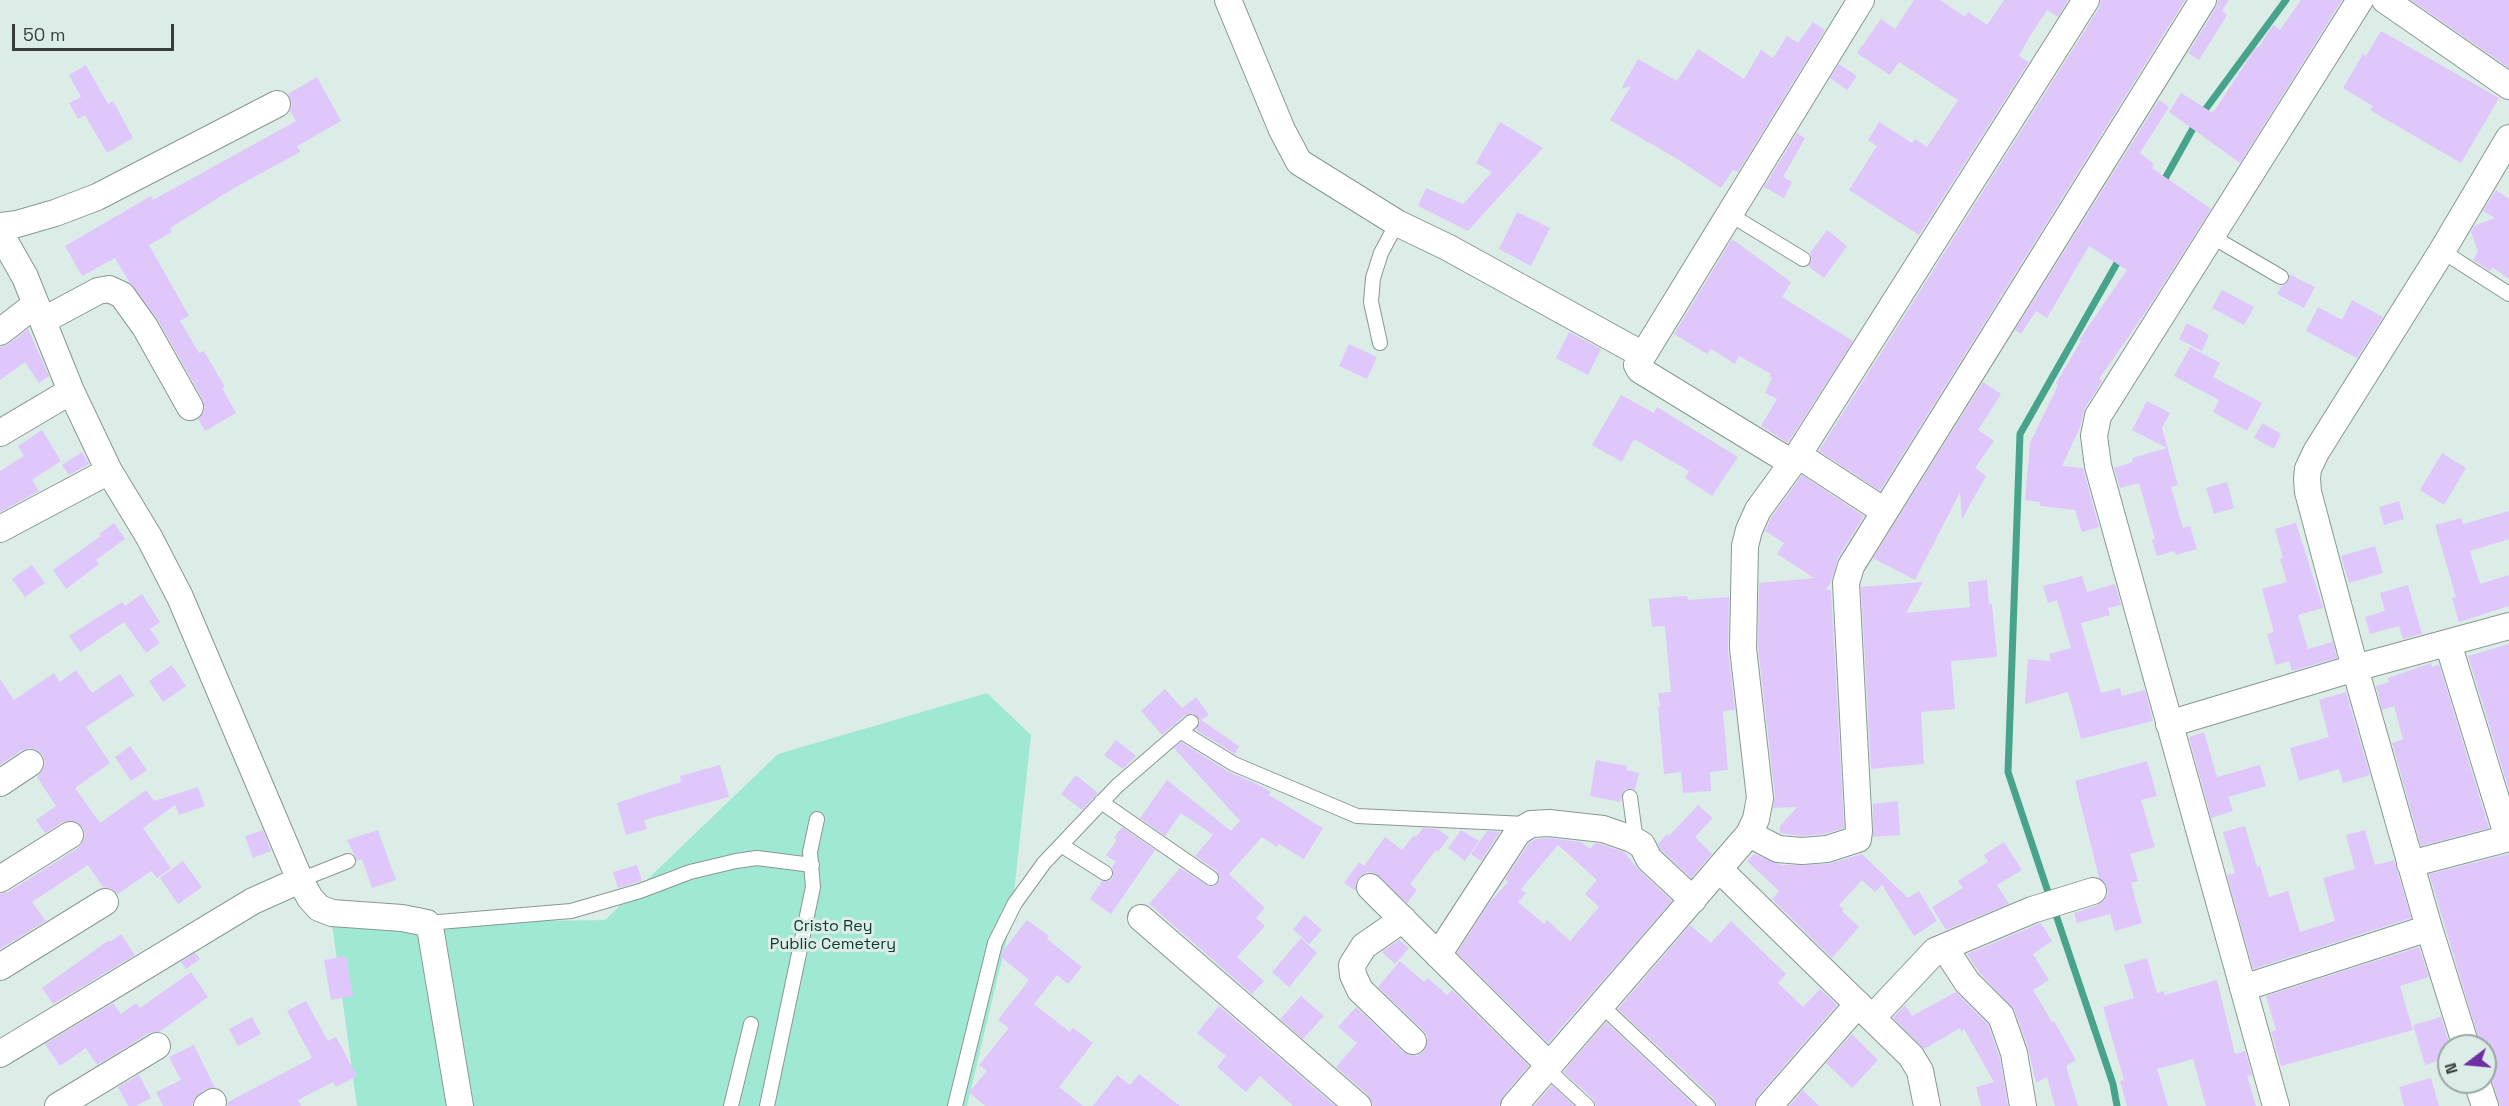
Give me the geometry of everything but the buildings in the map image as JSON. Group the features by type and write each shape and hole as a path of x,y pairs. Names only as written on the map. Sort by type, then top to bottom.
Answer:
{"street":[{"path":"1228,0 1290,147 1299,162 1397,223 1447,247 1643,355"},
{"path":"1861,0 1637,365 1640,370 1884,511"},
{"path":"1514,1106 1749,834 1756,819 1760,798 1743,648 1745,546 1749,530 1758,510 1795,459 2086,0"},
{"path":"1749,834 1778,849 1802,851 1827,849 1858,839 1846,583 1851,566 2203,0"},
{"path":"2276,1106 2098,466 2094,436 2098,416 2360,0"},
{"path":"2385,0 2509,86"},
{"path":"0,226 55,213 97,197 277,104"},
{"path":"2462,1034 2410,864 2355,668 2308,492 2308,469 2316,452 2442,251 2509,138"},
{"path":"0,233 18,261 71,391 110,471 149,537 180,597 300,880 319,908 332,914 402,918 427,923 430,927 460,1106"},
{"path":"0,332 40,312 109,289 123,295 145,327 190,407"},
{"path":"0,433 71,391"},
{"path":"0,530 110,471"},
{"path":"2169,724 2355,668 2509,626"},
{"path":"2410,864 2508,838 2448,643"},
{"path":"0,783 30,763"},
{"path":"1438,955 1518,832 1531,824 1550,823 1603,829 1636,842 1642,845 1649,859 1693,900"},
{"path":"0,879 70,835"},
{"path":"1720,870 1911,1056 1920,1071 1927,1106"},
{"path":"0,1054 252,902 300,880"},
{"path":"1370,887 1548,1067"},
{"path":"1769,1106 1865,1011 1935,951 2032,910 2084,893"},
{"path":"0,967 105,902"},
{"path":"1141,918 1358,1106"},
{"path":"1403,919 1364,946 1352,965 1353,975 1360,990 1413,1041"},
{"path":"2243,988 2429,928"},
{"path":"1944,947 1967,982 2001,1016 2014,1053 2023,1106"},
{"path":"58,1106 157,1046"}],"lane":[{"path":"1730,214 1803,259"},
{"path":"1380,343 1371,302 1373,278 1381,253 1397,223"},
{"path":"2211,236 2281,277"},
{"path":"2442,251 2509,294"},
{"path":"955,1106 995,944 1015,903 1044,863 1101,802 1156,749 1185,726 1234,764 1357,816 1531,824"},
{"path":"1630,797 1636,842"},
{"path":"1101,802 1211,878"},
{"path":"767,1106 813,887 810,852 817,819"},
{"path":"1061,845 1105,873"},
{"path":"427,923 571,911 640,891 690,872 736,861 757,858 812,865"},
{"path":"300,880 348,861"},
{"path":"1602,1006 1708,1106"},
{"path":"731,1106 751,1024"},
{"path":"1548,1067 1587,1106"}],"green space":[{"name":"Cristo Rey Public Cemetery","path":"987,693 1031,735 1011,921 967,1106 357,1106 332,924 605,920 778,754"}],"waterway":[{"path":"2202,114 2286,0"},
{"path":"2162,184 2196,123"},
{"path":"2050,898 2008,772 2020,434 2121,256"},
{"path":"2054,909 2113,1084 2117,1106"}]}
